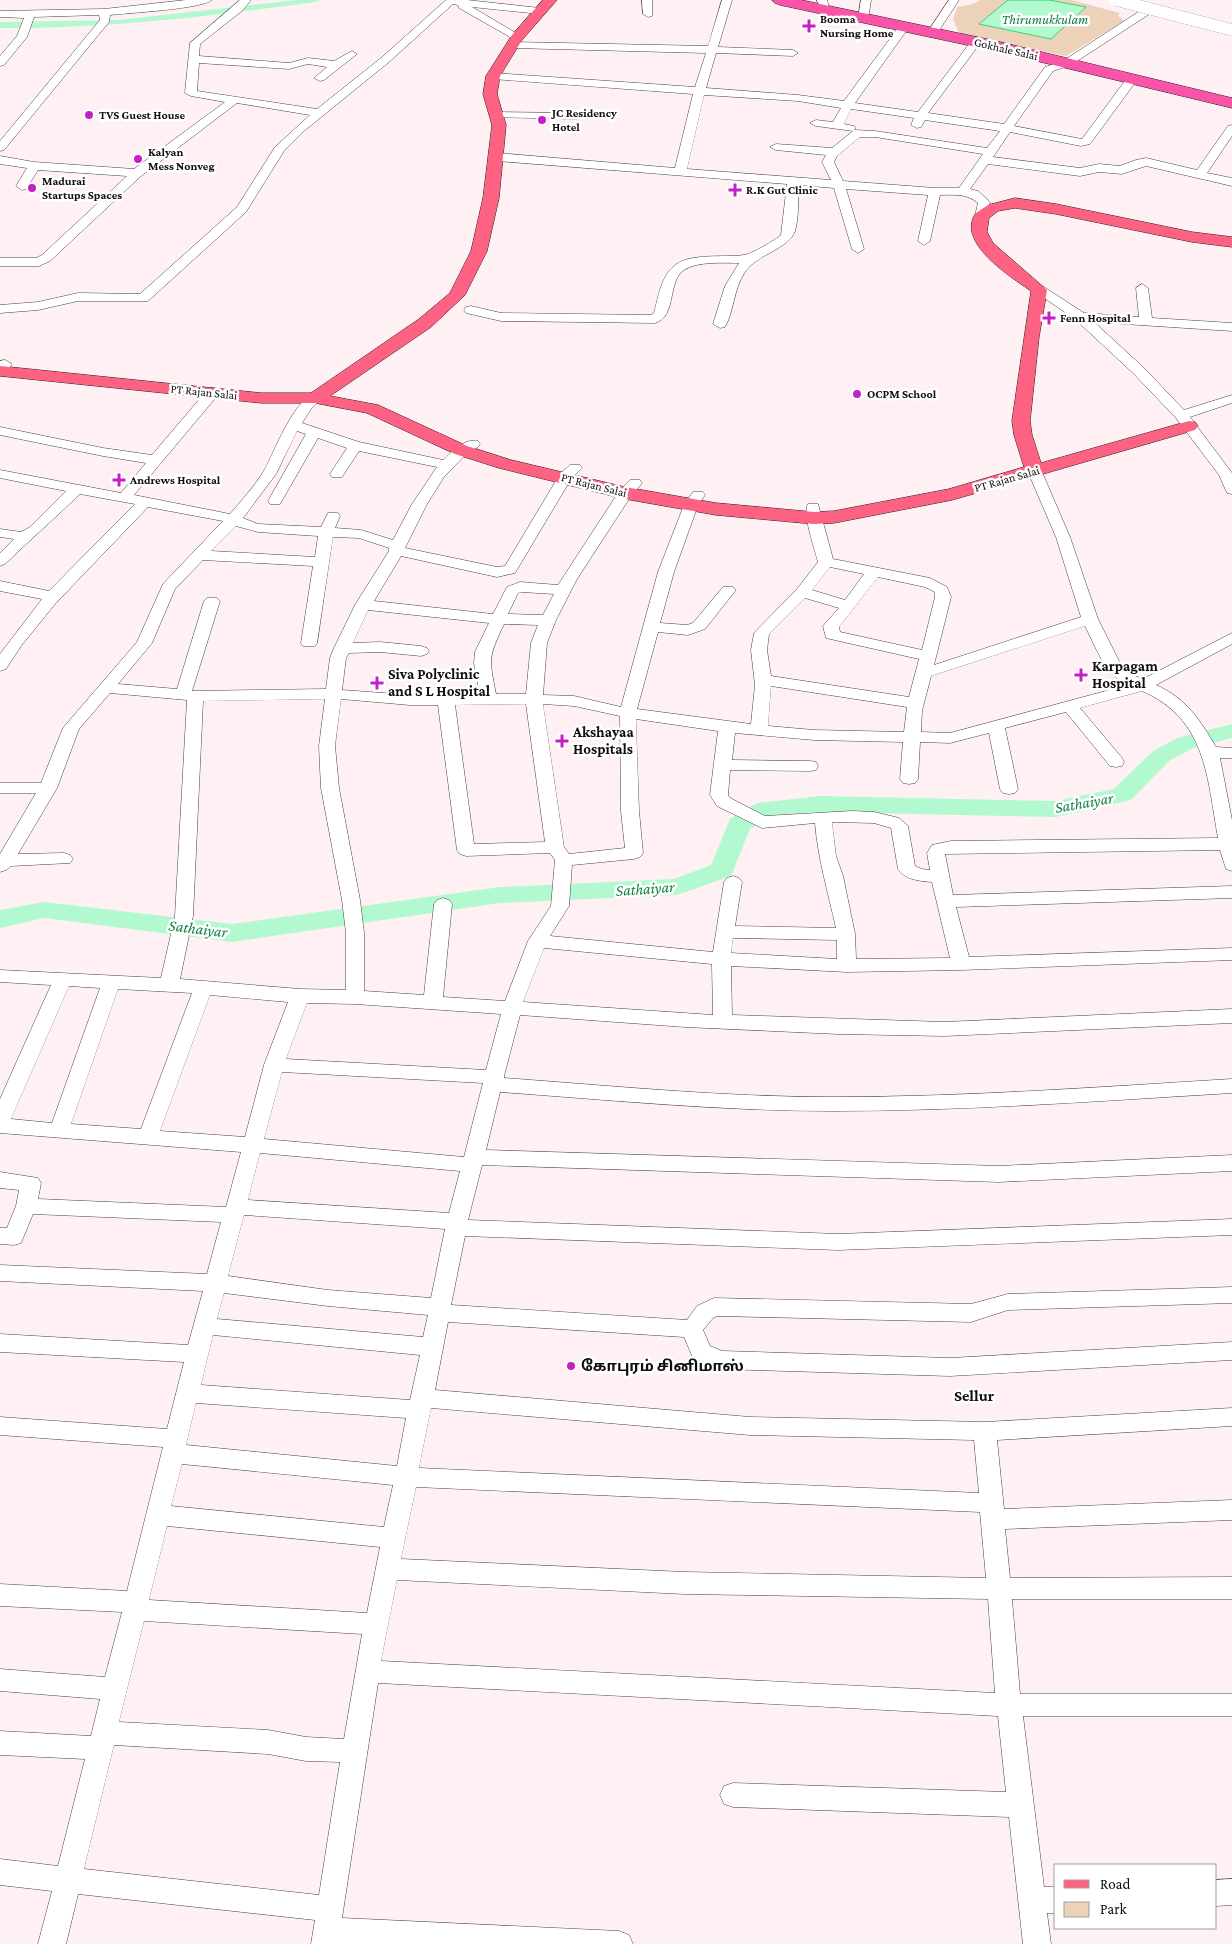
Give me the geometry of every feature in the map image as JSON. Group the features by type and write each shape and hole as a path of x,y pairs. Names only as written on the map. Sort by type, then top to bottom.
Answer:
{"highway":[{"name":"Gokhale Salai","path":"782,0 823,5 863,19 976,42 1232,103"},
{"path":"1131,1 1232,29"}],"main road":[{"path":"320,394 425,323 457,295 479,251 491,198 499,125 490,94 493,76 514,41 545,6"},
{"path":"1033,466 1021,421 1031,337 1039,290 998,258 982,240 979,232 981,216 993,208 1015,203 1056,208 1192,237 1232,242"},
{"name":"PT Rajan Salai","path":"1,367 136,381 320,394 372,409 506,464 570,472 630,488 695,500 716,509 814,512 834,516 952,494 1033,466 1185,421"},
{"name":"PT Rajan Salai","path":"136,381 261,398 320,394"}],"street":[{"path":"86,0 89,13"},
{"path":"0,148 103,20 161,4 207,0"},
{"path":"647,0 648,14"},
{"path":"680,172 700,90 727,0"},
{"path":"863,19 866,0"},
{"path":"932,33 954,0"},
{"path":"1116,0 1232,29"},
{"path":"454,1 514,41 793,52"},
{"path":"0,309 38,306 78,298 143,298 242,209 279,149 319,113 454,1 545,6"},
{"path":"242,4 195,43 191,93 319,113"},
{"path":"963,191 1049,69 1067,63 1153,7"},
{"path":"0,14 28,22 89,13 103,20"},
{"path":"0,63 22,37 28,22"},
{"path":"837,126 848,104 904,28"},
{"path":"909,139 921,115 976,42"},
{"path":"320,78 352,54"},
{"path":"194,59 289,66 308,60 336,65"},
{"path":"493,76 700,90 848,104 1006,128 1077,143 1086,142 1131,80"},
{"path":"0,262 39,262 46,258 137,173 234,100"},
{"path":"496,115 576,116"},
{"path":"816,123 850,128 857,133 909,139 988,156 1080,172 1099,168 1122,170 1140,162 1146,162 1232,182"},
{"path":"1200,174 1232,128"},
{"path":"857,133 833,152 828,162 839,185 858,248"},
{"path":"776,147 833,152"},
{"path":"497,157 839,185 935,192 963,191 974,194 984,202 981,216"},
{"path":"0,160 34,166 137,173"},
{"path":"22,186 34,166"},
{"path":"720,324 726,297 749,259 781,243 786,237 789,231 793,181"},
{"path":"924,241 935,192"},
{"path":"471,310 501,317 650,320 660,314 675,270 681,265 695,262 749,259"},
{"path":"1142,288 1146,320"},
{"path":"1039,290 1080,317 1110,342 1185,421 1229,475 1232,490"},
{"path":"1080,317 1232,327"},
{"path":"124,498 213,392"},
{"path":"2,862 48,788 71,728 108,688 144,643 168,587 234,519 269,474 284,441 306,406 320,394"},
{"path":"1185,421 1232,399"},
{"path":"294,426 355,446 446,465"},
{"path":"0,431 103,452 156,460"},
{"path":"275,501 314,432"},
{"path":"338,474 355,446"},
{"path":"355,998 355,933 351,900 330,788 328,746 338,658 363,605 397,549 413,515 446,465 467,447"},
{"path":"1033,466 1064,537 1090,619 1114,667 1126,678 1156,691 1170,700 1192,720 1210,752 1232,865"},
{"path":"0,474 234,519 247,526 258,528 361,534 397,549 496,572 510,570 570,472"},
{"path":"0,561 27,535 35,530 76,488"},
{"path":"327,1928 367,1671 457,1225 512,1007 537,941 560,906 562,880 560,853 534,699 539,643 548,620 569,579 630,488"},
{"path":"446,700 466,850 634,853 630,811 628,713 666,572 695,500"},
{"path":"0,666 4,651 145,502"},
{"path":"814,512 826,562"},
{"path":"308,642 326,532 333,516"},
{"path":"0,533 27,535"},
{"path":"199,555 321,562"},
{"path":"826,562 930,583 942,590 943,597 922,674 910,737 909,779"},
{"path":"759,729 763,680 758,647 762,633 802,592 826,562"},
{"path":"874,572 849,606 831,626 832,635 927,656"},
{"path":"0,586 54,597"},
{"path":"489,699 482,663 487,640 512,590 517,587 564,590"},
{"path":"652,626 688,630 699,626 728,590"},
{"path":"802,592 849,606"},
{"path":"169,985 180,942 184,916 188,695 212,602"},
{"path":"363,605 498,619 548,620"},
{"path":"922,674 1090,619"},
{"path":"108,688 188,695 334,694 410,700 534,699 574,701 628,713 727,727 814,735 950,738 1142,686 1232,638"},
{"path":"342,648 380,647 421,651"},
{"path":"763,680 916,703"},
{"path":"1070,706 1116,762"},
{"path":"996,726 1009,789"},
{"path":"727,727 719,795 723,802 762,822 823,817 882,819 895,822 899,826 907,869 918,875 941,878"},
{"path":"1210,752 1232,753"},
{"path":"722,765 810,766"},
{"path":"0,788 48,788"},
{"path":"823,817 827,856 834,876 846,934 848,966"},
{"path":"961,964 945,901 936,853 938,849 1227,844"},
{"path":"2,862 64,859"},
{"path":"724,1021 721,959 733,882"},
{"path":"945,901 1232,892"},
{"path":"433,1002 443,904"},
{"path":"725,932 846,934"},
{"path":"537,941 721,959 848,966 961,964 1232,954"},
{"path":"0,976 169,985 300,996 433,1002 838,1027 944,1029 1232,1016"},
{"path":"0,1122 62,979"},
{"path":"59,1131 111,982"},
{"path":"148,1137 203,988"},
{"path":"52,1944 204,1326 274,1066 300,996"},
{"path":"274,1066 494,1080 690,1099 830,1104 971,1102 1232,1086"},
{"path":"0,1126 474,1161 999,1174 1232,1163"},
{"path":"0,1180 30,1183 26,1206 14,1237 0,1236"},
{"path":"26,1206 235,1211 457,1225 838,1242 990,1238 1232,1227"},
{"path":"0,1273 215,1284 440,1310 692,1329"},
{"path":"692,1329 705,1312 714,1307 971,1313 1008,1302 1232,1295"},
{"path":"204,1326 432,1347"},
{"path":"692,1329 701,1352 720,1360 950,1367 1232,1351"},
{"path":"0,1343 197,1354"},
{"path":"187,1393 421,1404 750,1426 985,1431 1232,1417"},
{"path":"0,1426 174,1446 406,1477 992,1511 1232,1510"},
{"path":"985,1431 1021,1805 1044,1901 1037,1944"},
{"path":"157,1515 394,1538"},
{"path":"387,1569 685,1583 999,1589 1232,1588"},
{"path":"0,1595 376,1624"},
{"path":"367,1671 1010,1705 1232,1704"},
{"path":"0,1680 115,1689"},
{"path":"0,1743 102,1740 268,1742 306,1749 354,1750"},
{"path":"733,1795 1021,1805"},
{"path":"0,1872 67,1881 327,1928 618,1944"},
{"path":"1217,1893 1232,1892"}],"green space":[{"path":"980,0 1071,0 1120,13 1118,15 1124,21 1066,56 963,35 958,31 953,19 957,7 973,4"}],"water":[{"name":"Thirumukkulam","path":"1008,0 1049,0 1086,7 1051,39 979,24"}],"waterway":[{"path":"0,25 79,24 158,19 316,0"},
{"name":"Sathaiyar","path":"0,919 44,910 232,933 500,895 677,887 722,870 739,825 766,808 821,804 1056,809 1122,795 1161,756 1185,743 1232,731"}],"place":[{"name":"Booma Nursing Home","path":"809,26"},
{"name":"TVS Guest House","path":"89,115"},
{"name":"JC Residency Hotel","path":"542,120"},
{"name":"Kalyan Mess Nonveg","path":"138,159"},
{"name":"Madurai Startups Spaces","path":"32,188"},
{"name":"R.K Gut Clinic","path":"735,190"},
{"name":"Fenn Hospital","path":"1049,318"},
{"name":"OCPM School","path":"857,394"},
{"name":"Andrews Hospital","path":"119,480"},
{"name":"Karpagam Hospital","path":"1081,675"},
{"name":"Siva Polyclinic and S L Hospital","path":"377,683"},
{"name":"Akshayaa Hospitals","path":"562,741"},
{"name":"கோபுரம் சினிமாஸ்","path":"571,1366"}],"district":[{"name":"Sellur","path":"974,1395"}]}
